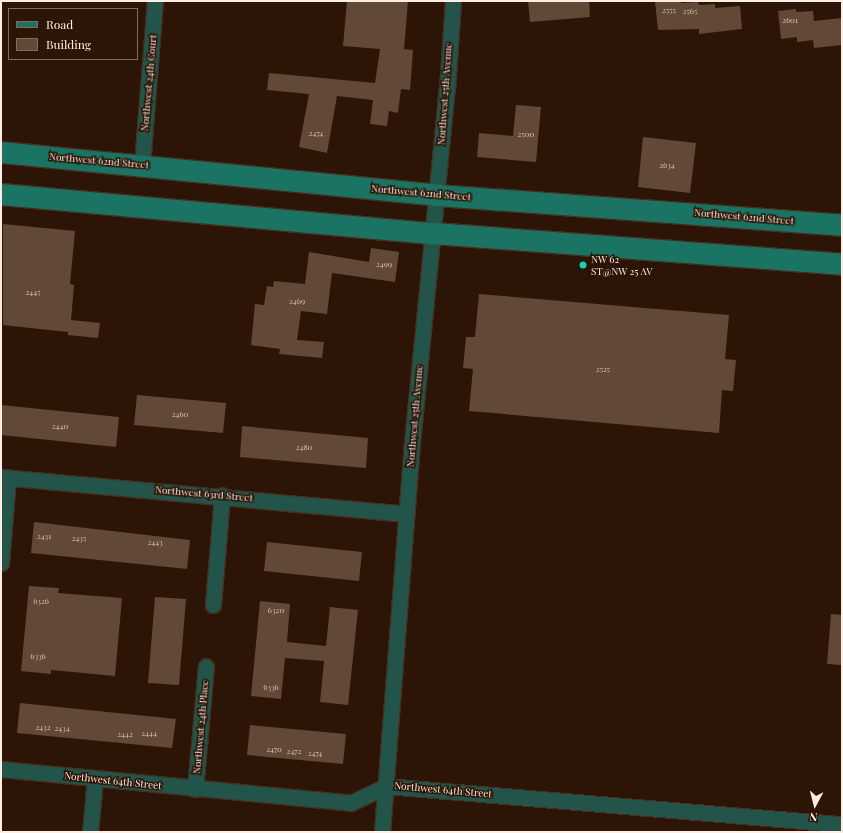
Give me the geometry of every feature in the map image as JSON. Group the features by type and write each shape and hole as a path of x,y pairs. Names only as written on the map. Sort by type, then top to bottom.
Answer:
{"main road":[{"name":"Northwest 62nd Street","path":"1,152 436,195 842,225"},
{"path":"1,194 433,233 842,264"}],"street":[{"name":"Northwest 24th Court","path":"142,165 155,1"},
{"name":"Northwest 25th Avenue","path":"382,832 406,514 433,233 453,1"},
{"name":"Northwest 63rd Street","path":"4,477 222,495 406,514"},
{"path":"1,563 4,477"},
{"path":"213,605 222,495"},
{"name":"Northwest 24th Place","path":"195,789 206,666"},
{"name":"Northwest 64th Street","path":"1,770 351,803 386,786 842,824"},
{"path":"90,832 95,779"}],"building":[{"path":"347,1 408,1 404,49 413,50 410,90 401,89 398,113 389,111 387,126 370,124 373,100 337,96 327,153 299,147 309,94 267,90 269,73 375,83 380,49 343,46"},
{"path":"528,1 589,1 590,17 530,22"},
{"path":"681,1 681,3 698,2 699,5 715,4 715,8 740,6 742,29 699,34 699,29 658,30 655,2"},
{"path":"796,9 796,12 813,11 814,21 842,18 842,45 814,48 813,40 797,42 797,37 781,39 778,11"},
{"path":"516,105 541,107 536,162 477,157 479,133 513,136"},
{"path":"643,137 696,143 690,193 638,187"},
{"path":"3,224 75,231 70,284 74,285 71,320 100,323 98,338 68,335 68,332 3,325"},
{"path":"371,248 399,252 395,282 332,273 327,314 301,311 297,340 324,342 322,358 279,354 280,349 251,345 255,304 264,305 267,286 273,287 274,281 305,284 309,252 369,262"},
{"path":"479,294 729,315 725,359 736,360 733,391 722,390 719,433 469,411 473,369 463,368 466,337 475,337"},
{"path":"137,395 226,403 223,433 134,425"},
{"path":"1,405 119,417 116,447 1,435"},
{"path":"242,426 368,438 366,468 240,457"},
{"path":"34,522 190,540 187,569 31,553"},
{"path":"267,542 362,552 359,581 264,571"},
{"path":"29,586 59,588 58,593 122,598 115,676 51,670 51,674 21,671"},
{"path":"155,597 186,599 179,685 148,683"},
{"path":"260,601 290,604 287,642 326,646 330,607 358,610 348,705 320,702 324,661 285,658 281,699 251,696"},
{"path":"831,614 842,615 842,665 827,664"},
{"path":"20,703 176,719 172,748 17,733"},
{"path":"250,725 346,734 343,764 247,755"}],"place":[{"name":"NW 62 ST@NW 25 AV","path":"583,265"}]}
